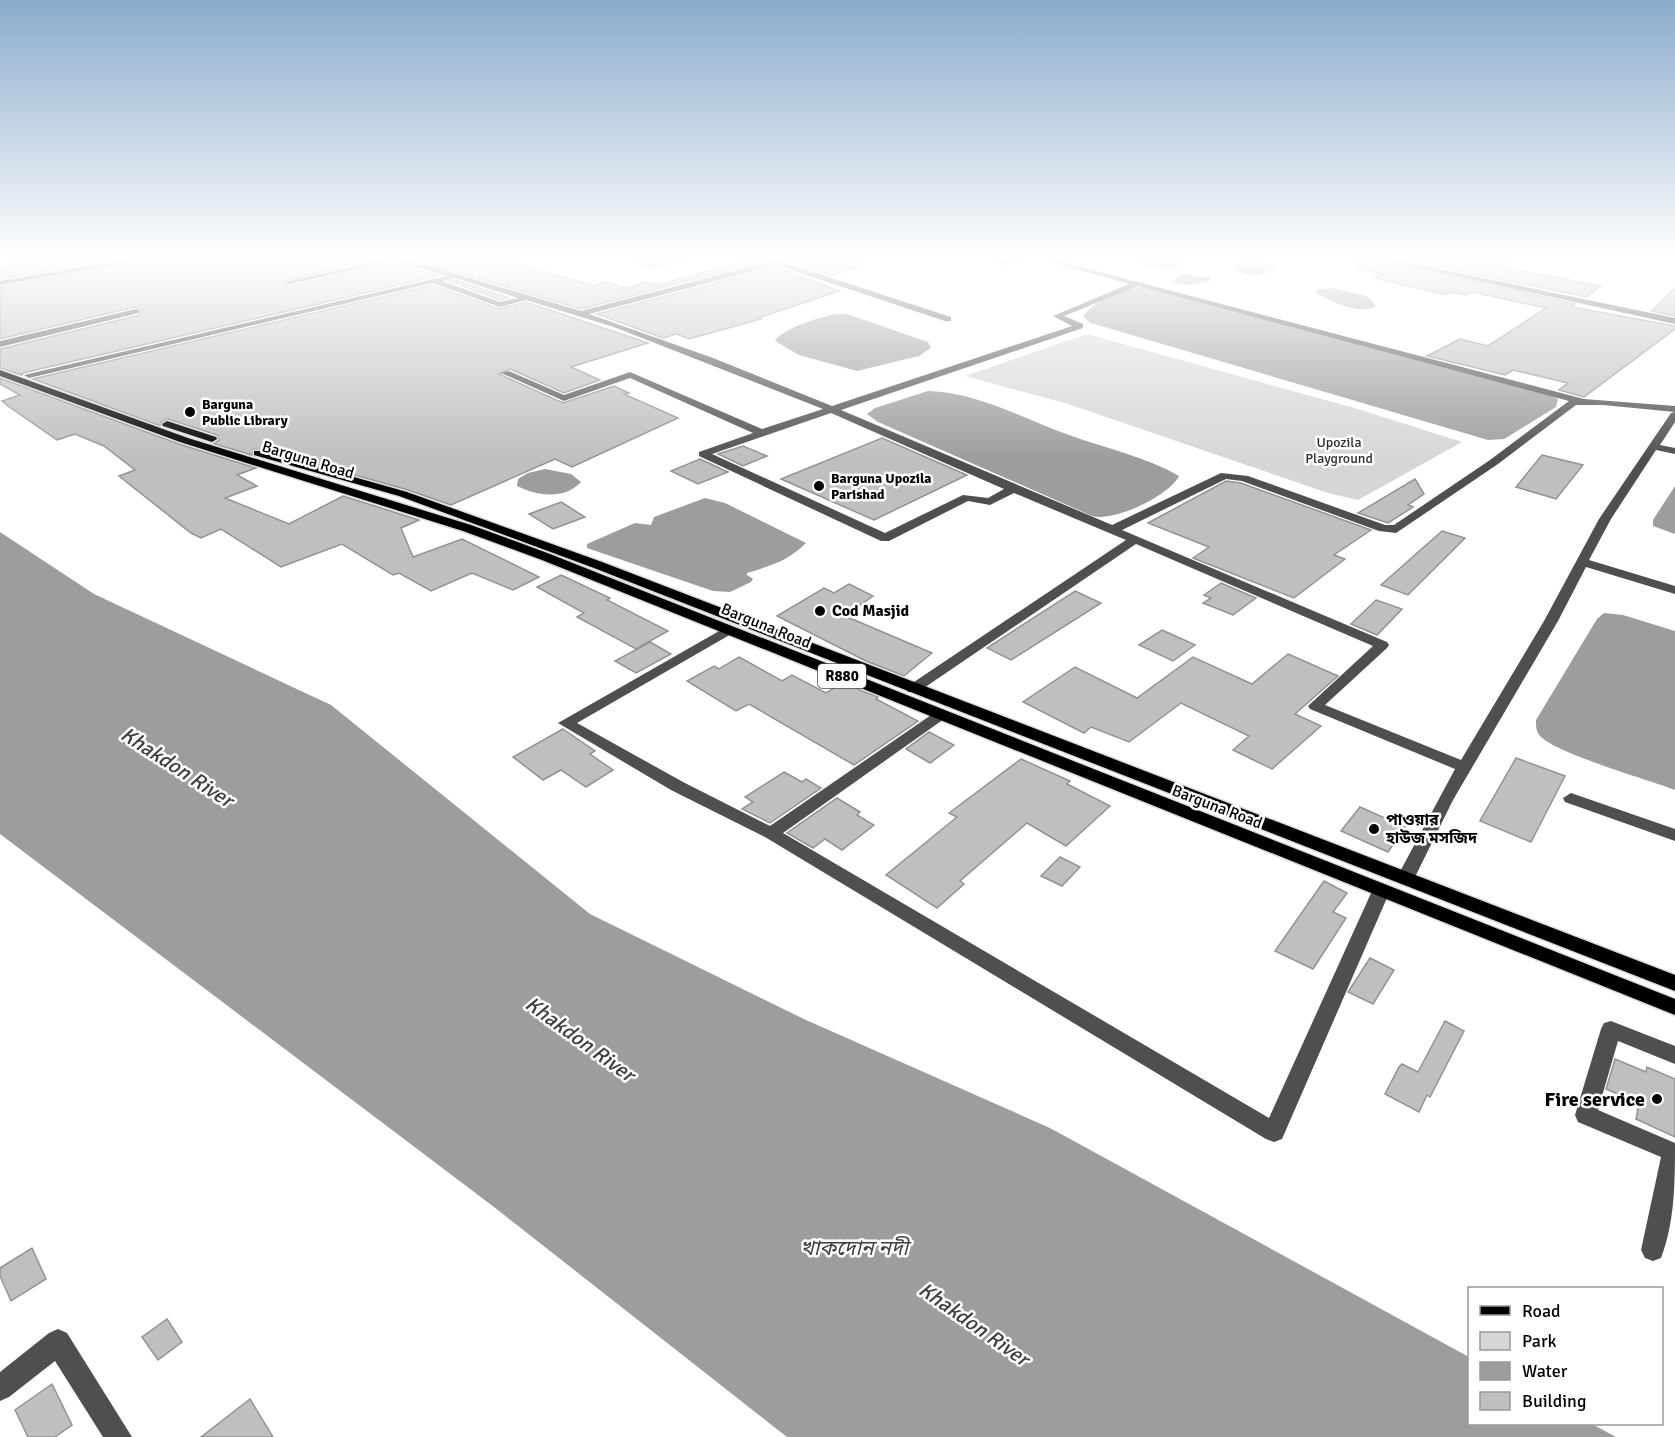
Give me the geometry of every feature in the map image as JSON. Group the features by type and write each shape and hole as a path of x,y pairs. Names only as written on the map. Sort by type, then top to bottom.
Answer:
{"main road":[{"name":"Barguna Road","path":"0,364 249,451 437,505 662,589 1675,983"},
{"name":"Barguna Road","path":"0,373 184,441 467,528 1675,1007"}],"street":[{"path":"0,344 74,326"},
{"path":"29,375 240,326"},
{"path":"614,326 710,360 887,432 1013,489 1382,645 1315,706 1465,767"},
{"path":"1013,489 990,502 967,497 885,538 703,454 1080,326"},
{"path":"1296,326 1580,401 1675,409"},
{"path":"506,373 564,398 630,375 762,433"},
{"path":"1112,530 1225,475 1244,478 1383,528 1396,529 1494,462 1574,402 1580,401"},
{"path":"1406,879 1445,800 1621,494 1675,415"},
{"path":"1655,447 1675,452"},
{"path":"913,688 1135,539"},
{"path":"1582,562 1675,582"},
{"path":"1582,562 1675,590"},
{"path":"728,630 566,723 677,786 771,833 1274,1132 1381,891"},
{"path":"771,833 939,716"},
{"path":"1571,798 1675,835"},
{"path":"1653,1250 1673,1152 1586,1115 1611,1029 1675,1055"},
{"path":"0,1388 58,1342 118,1437"}],"green space":[{"name":"Upozila Playground","path":"1087,334 1358,409 1462,442 1358,500 1328,493 1068,404 965,376"}],"water":[{"path":"798,326 882,326 928,342 931,348 919,356 857,371 799,355 775,341"},
{"path":"1101,326 1292,326 1547,394 1558,399 1556,407 1504,439 1488,440"},
{"path":"928,391 983,401 1072,436 1140,458 1179,476 1164,492 1140,506 1113,515 1092,516 878,422 867,414 875,408"},
{"path":"545,469 571,474 581,482 567,492 559,494 542,494 517,486 518,479 528,473"},
{"path":"1675,486 1675,534 1653,526 1653,520"},
{"path":"705,498 725,503 806,543 785,559 747,573 753,579 751,582 730,592 713,591 587,548 587,544 635,523 651,525 654,517"},
{"name":"খাকদোন নদী","path":"0,532 94,594 331,705 590,914 806,1020 1050,1128 1468,1356 1468,1425 1594,1425 1616,1437 787,1437 494,1207 0,834"},
{"path":"1604,613 1623,615 1675,631 1675,790 1566,751 1551,744 1537,731 1536,720 1597,619"}],"building":[{"path":"0,326 55,326 0,339"},
{"path":"94,326 223,326 22,375 0,368 0,349"},
{"path":"258,326 598,326 648,343 571,367 600,380 564,393 510,369 499,374 563,403 614,386 629,393 624,394 678,418 572,467 555,459 451,505 408,490 315,464 300,455 294,457 254,449 252,455 214,444 219,440 217,435 168,419 161,422 160,426 33,379"},
{"path":"630,326 736,326 689,339 677,334 663,338"},
{"path":"1518,326 1675,326 1675,329 1584,397 1559,390 1568,383 1513,370 1505,375 1427,356 1460,339 1488,346"},
{"path":"0,378 179,444 256,468 237,475 257,486 225,498 289,524 343,496 419,520 401,528 413,557 462,539 539,577 513,590 472,573 431,591 399,573 393,575 342,544 281,567 221,529 201,538 191,533 119,476 135,470 104,446 75,434 57,440 8,406 2,401 20,395 0,384"},
{"path":"882,438 967,475 874,520 781,479"},
{"path":"743,446 767,456 743,466 718,454"},
{"path":"1542,455 1583,465 1556,499 1516,487"},
{"path":"700,459 728,472 698,484 671,471"},
{"path":"1415,479 1424,494 1408,505 1413,507 1388,523 1358,513"},
{"path":"1226,481 1241,483 1371,530 1334,555 1345,559 1294,598 1193,558 1209,547 1148,523"},
{"path":"561,502 585,517 553,529 529,514"},
{"path":"1442,531 1465,538 1408,595 1381,585"},
{"path":"561,575 610,598 607,600 668,631 636,649 577,617 584,613 537,587"},
{"path":"1221,583 1256,598 1233,615 1203,603 1211,598 1204,595"},
{"path":"849,584 873,596 845,616 932,653 904,676 866,661 777,616 824,588 834,593"},
{"path":"1075,591 1101,603 1011,660 987,648"},
{"path":"1376,600 1402,609 1377,635 1351,624"},
{"path":"1162,630 1195,645 1173,661 1139,645"},
{"path":"650,642 671,654 636,673 615,661"},
{"path":"1288,654 1338,676 1295,714 1321,726 1272,769 1233,750 1249,736 1181,703 1129,742 1091,727 1084,733 1023,702 1075,667 1137,698 1193,657 1252,684"},
{"path":"739,657 782,681 792,675 826,693 843,683 878,697 876,699 918,721 854,765 749,704 736,711 687,681 714,666 719,669"},
{"path":"563,729 595,751 590,754 613,770 586,787 561,770 543,780 513,757"},
{"path":"929,732 954,745 930,763 906,749"},
{"path":"1516,758 1565,776 1531,842 1480,821"},
{"path":"1021,759 1070,781 1067,784 1110,806 1066,846 1027,823 960,881 964,884 937,908 886,875 957,817 949,813"},
{"path":"784,772 802,782 806,779 821,788 770,823 742,809 753,802 745,797"},
{"path":"837,798 860,812 857,815 874,825 842,850 825,839 813,848 787,833"},
{"name":"পাওয়ার হাউজ মসজিদ","path":"1360,807 1405,827 1388,852 1341,831"},
{"path":"1060,857 1080,867 1062,886 1041,876"},
{"path":"1324,881 1347,893 1333,912 1346,918 1313,969 1275,951"},
{"path":"1370,958 1394,970 1373,1004 1348,992"},
{"path":"1445,1021 1464,1031 1430,1097 1427,1095 1419,1112 1385,1094 1402,1064 1418,1072"},
{"name":"Fire service","path":"1615,1059 1646,1072 1647,1067 1675,1079 1675,1137 1636,1119 1639,1103 1606,1089"},
{"path":"32,1248 46,1279 11,1301 0,1276 0,1268"},
{"path":"167,1319 182,1342 158,1360 142,1337"},
{"path":"52,1384 72,1425 55,1437 28,1437 15,1410"},
{"path":"250,1399 273,1437 201,1437"}],"place":[{"name":"Barguna Public Library","path":"190,412"},
{"name":"Barguna Upozila Parishad","path":"819,486"},
{"name":"Cod Masjid","path":"820,611"},
{"name":"পাওয়ার হাউজ মসজিদ","path":"1374,829"},
{"name":"Fire service","path":"1657,1099"}],"water label":[{"name":"Khakdon River","path":"177,767"},
{"name":"Khakdon River","path":"580,1039"},
{"name":"Khakdon River","path":"974,1324"}]}
